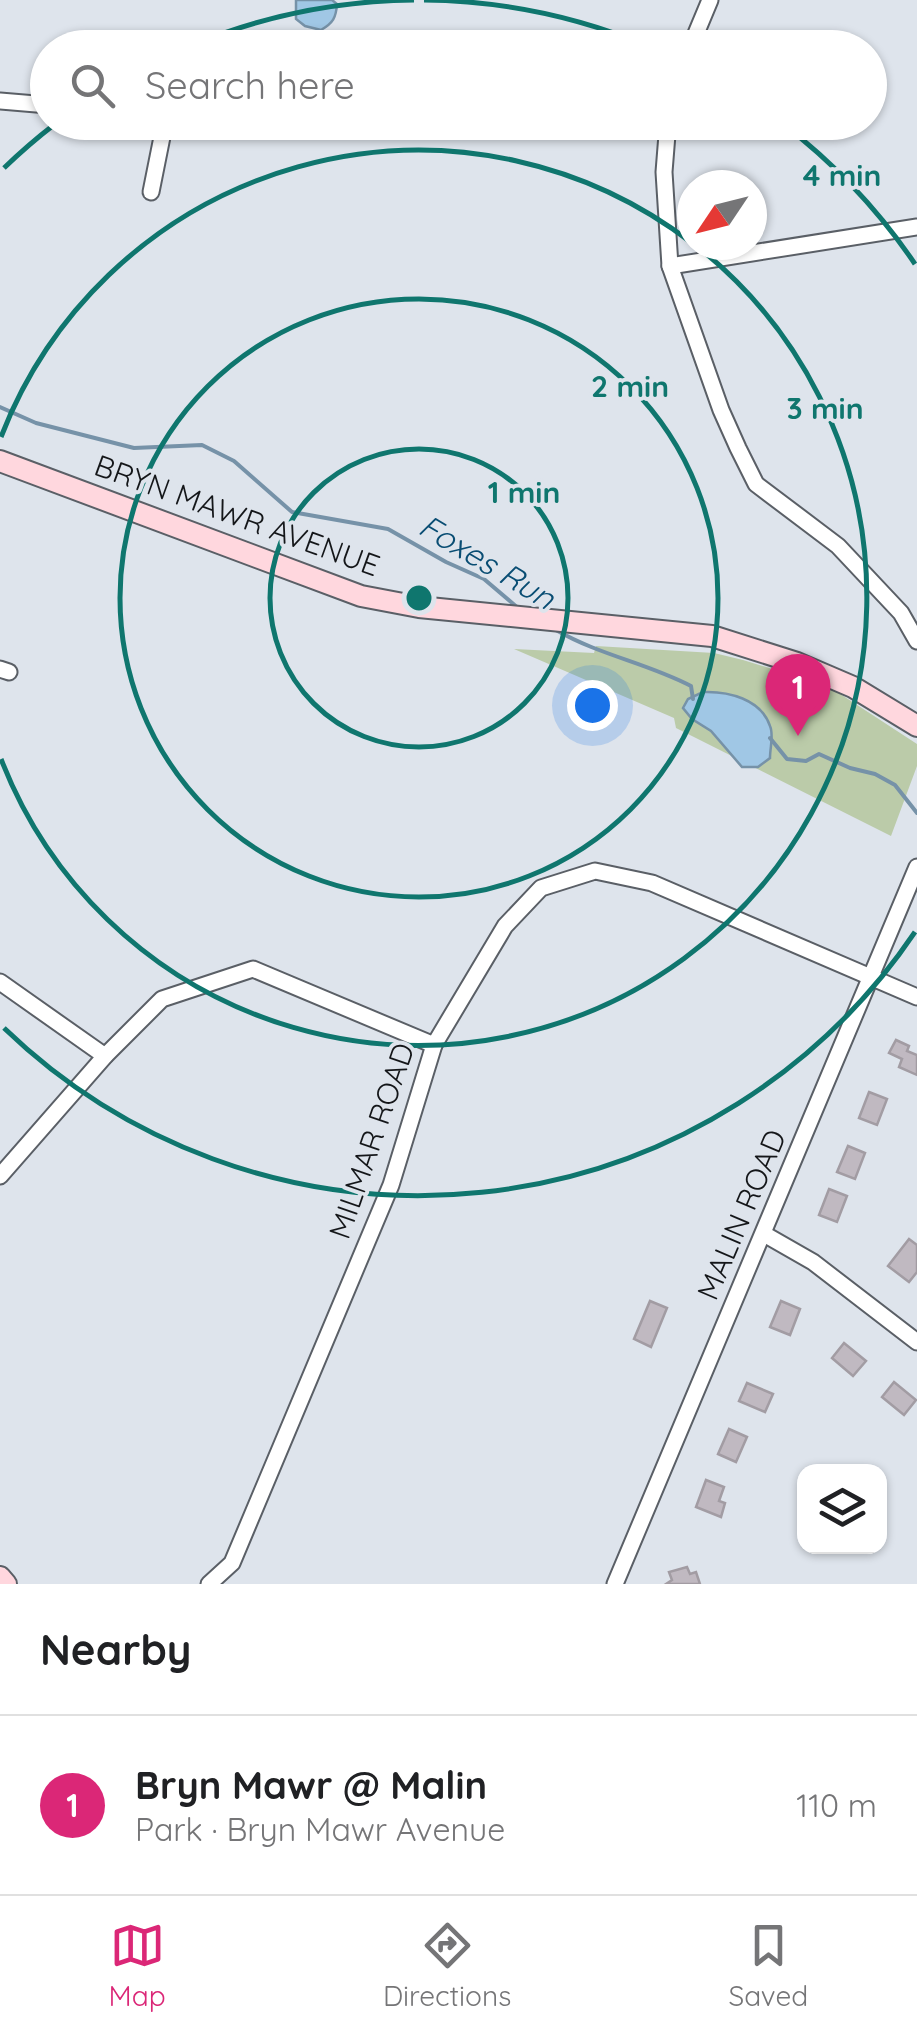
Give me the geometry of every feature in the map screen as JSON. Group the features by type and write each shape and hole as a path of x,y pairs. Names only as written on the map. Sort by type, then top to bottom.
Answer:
{"main road":[{"name":"BRYN MAWR AVENUE","path":"0,461 361,596 418,607 712,636 798,663 853,687 917,726"},
{"path":"0,1577 6,1584"}],"street":[{"path":"698,30 710,0"},
{"path":"0,101 30,104"},
{"path":"152,192 162,140"},
{"path":"667,140 664,172 670,266 721,410 756,484 838,546 901,613 917,641"},
{"path":"670,266 917,226"},
{"name":"MALIN ROAD","path":"616,1584 917,868"},
{"name":"MILMAR ROAD","path":"209,1584 232,1563 391,1185 434,1044 506,926 547,884 595,871 652,883 917,997"},
{"path":"0,1176 105,1056 162,999 253,969 434,1044"},
{"path":"0,982 105,1056"},
{"path":"764,1234 813,1262 917,1342"}],"green space":[{"path":"596,646 714,653 828,686 917,744 917,766 891,836 676,728 674,718 514,649 594,653"}],"water":[{"path":"296,0 332,0 337,4 335,17 321,30 305,26 296,19"},
{"path":"703,692 733,695 759,709 771,730 770,758 758,767 742,767 711,731 692,719 683,708 688,699"}],"building":[{"path":"896,1040 917,1055 917,1075 899,1067 902,1059 889,1053"},
{"path":"869,1092 887,1099 877,1125 859,1118"},
{"path":"848,1146 865,1153 855,1179 837,1172"},
{"path":"829,1189 847,1196 837,1222 819,1215"},
{"path":"909,1239 917,1245 917,1272 909,1282 888,1266"},
{"path":"650,1301 667,1308 651,1347 634,1339"},
{"path":"781,1301 800,1309 790,1335 770,1327"},
{"path":"844,1343 866,1361 853,1376 832,1358"},
{"path":"894,1382 916,1400 904,1415 882,1397"},
{"path":"747,1383 773,1394 765,1412 739,1401"},
{"path":"729,1429 747,1437 736,1462 718,1454"},
{"path":"706,1480 724,1487 719,1501 725,1503 721,1517 696,1507"},
{"path":"687,1567 690,1574 696,1572 700,1584 666,1584 672,1580 669,1572"}],"waterway":[{"name":"Foxes Run","path":"0,407 36,423 134,448 202,445 234,461 292,512 388,529 484,579 518,608"},
{"name":"Foxes Run","path":"556,630 691,686 693,699"},
{"name":"Foxes Run","path":"770,738 787,759 806,761 819,754 875,774 895,785 917,813"}],"place":[{"name":"Bryn Mawr @ Malin","path":"798,736"}]}
